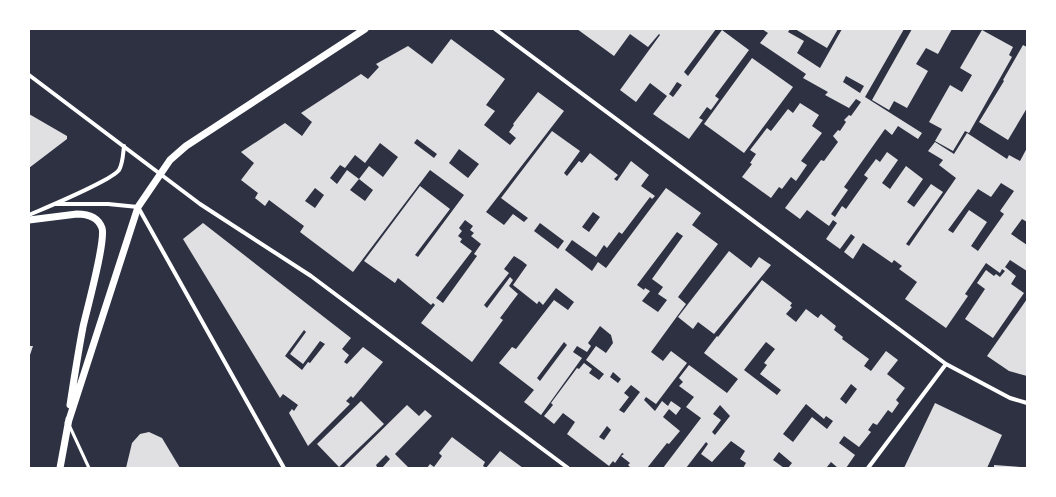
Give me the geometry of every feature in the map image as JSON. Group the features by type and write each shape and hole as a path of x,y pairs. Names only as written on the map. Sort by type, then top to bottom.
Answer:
{"street":[{"path":"68,423 138,207 160,173 170,160 186,146 366,29"},
{"path":"495,29 946,364 1010,398 1027,403"},
{"path":"29,75 200,204 311,276 568,468"},
{"path":"29,214 93,186 118,171 122,160 124,146"},
{"path":"54,204 108,204 138,207"},
{"path":"138,207 284,468"},
{"path":"29,220 77,214 93,217 99,222 103,235 80,342 60,468"},
{"path":"868,468 946,364"}],"lane":[{"path":"68,423 89,468"}],"building":[{"path":"577,29 716,29 684,72 688,76 722,30 749,50 715,96 719,99 711,110 707,107 699,118 703,120 689,139 653,114 667,96 650,83 636,102 620,90 660,35 659,34 648,47 630,34 614,56","holes":["677,82 682,85 673,97 669,94"]},
{"path":"762,29 790,29 788,32 804,41 797,53 820,68 842,29 904,29 865,97 922,133 918,139 898,126 892,135 885,129 844,187 848,190 831,214 835,217 842,206 846,209 868,178 864,175 876,159 880,162 887,152 898,160 882,183 890,189 906,166 923,179 907,202 914,207 931,184 943,192 906,244 909,246 956,178 939,165 943,160 928,151 935,142 954,154 967,133 1007,159 1009,155 1020,161 1027,148 1027,222 1022,219 1011,234 1027,245 1027,271 1010,260 1005,267 1016,276 1011,284 1024,293 993,338 965,319 985,289 977,283 986,270 994,276 996,274 1000,277 1005,271 1002,269 1000,273 986,263 965,294 968,296 946,328 905,299 917,282 899,269 902,266 894,260 892,263 863,243 853,259 844,252 855,237 851,234 840,249 826,239 837,223 833,220 829,226 807,210 800,219 785,208 821,160 824,161 838,142 833,136 838,130 840,131 846,122 844,120 849,115 851,116 861,102 856,99 849,108 825,95 828,92 803,78 806,74 760,43 768,33","holes":["846,76 864,86 860,93 843,82","1001,183 1014,191 1000,211 1004,214 978,251 971,246 987,222 969,210 953,233 948,230 978,189 991,197"]},
{"path":"795,29 838,29 827,48"},
{"path":"912,29 952,29 938,54 926,48 916,64 928,71 907,108 894,101 889,110 872,100"},
{"path":"982,30 1013,47 1009,55 1012,57 969,133 965,131 953,151 935,141 942,129 929,122 950,85 962,92 972,75 960,68"},
{"path":"451,39 505,79 486,105 495,111 484,125 510,145 516,138 509,132 514,125 513,124 538,92 564,111 486,212 504,225 513,214 524,222 528,218 501,198 552,131 580,151 564,173 567,176 579,161 582,163 590,153 618,175 614,179 617,181 631,161 649,175 641,186 655,196 652,199 650,197 622,234 619,232 607,248 604,245 596,257 572,240 565,250 592,271 598,262 606,268 666,188 701,213 692,225 718,244 678,297 686,304 651,352 663,361 671,351 687,363 656,404 646,397 644,400 655,411 662,401 668,406 671,401 681,408 676,415 669,409 663,417 680,431 669,444 667,443 647,468 631,468 628,465 630,463 621,456 624,454 622,453 615,463 613,461 609,466 567,434 575,422 563,413 554,424 544,416 553,405 551,403 577,368 579,369 584,363 592,369 589,373 599,380 604,374 586,360 596,346 606,353 613,343 611,335 600,326 588,343 591,346 587,352 577,346 573,352 582,358 541,415 524,402 534,390 499,363 512,347 516,349 554,300 568,310 574,302 556,288 543,305 539,301 537,304 513,285 527,265 522,261 514,256 504,269 509,273 484,305 487,308 510,277 513,280 509,286 518,294 500,318 503,320 472,362 421,323 435,305 433,303 431,305 398,278 395,283 364,261 420,186 450,209 415,255 418,257 464,195 430,170 353,272 300,232 304,226 269,200 265,206 255,198 258,193 241,180 254,163 241,152 285,123 302,136 312,122 301,113 361,74 368,79 379,67 376,64 408,46 432,64","holes":["417,139 437,154 434,158 414,143","380,143 398,157 383,177 369,166 359,179 347,170 337,184 330,178 340,165 345,168 355,155 365,163","459,149 479,164 468,178 449,163","359,179 373,190 365,201 350,190","315,188 324,195 315,208 305,201","593,212 600,217 589,232 582,227","465,220 473,226 470,230 474,233 471,236 481,244 474,254 477,256 443,303 436,298 472,251 460,242 462,239 458,236 462,231 459,228","540,223 564,241 558,249 534,231","677,232 683,236 652,279 663,287 658,294 667,300 658,312 642,301 650,291 645,288 644,290 637,285","564,342 567,345 540,381 537,378","613,372 621,379 618,383 610,377","631,385 640,392 624,413 619,410 629,397 624,393","607,426 611,430 604,440 599,437"]},
{"path":"1023,45 1027,47 1027,108 1008,140 979,122 1004,81 1003,80"},
{"path":"752,58 793,87 744,153 704,124"},
{"path":"800,103 819,115 812,126 822,133 801,161 807,165 796,181 791,177 782,189 779,187 771,198 742,177 752,164 750,163 756,154 750,150 767,128 771,131 788,109 793,113"},
{"path":"29,114 67,136 67,139 29,168"},
{"path":"203,223 351,338 342,349 349,355 344,362 347,364 363,347 383,362 353,398 351,396 346,401 350,404 308,446 289,413 292,409 294,411 298,405 283,394 280,398 183,239","holes":["304,330 306,332 290,354 303,364 320,341 325,344 310,363 308,362 302,370 285,356"]},
{"path":"729,251 751,268 759,257 771,265 714,334 698,322 693,329 678,317"},
{"path":"762,280 792,303 790,306 792,307 786,314 796,322 806,309 818,318 821,314 836,326 834,330 843,337 842,339 869,359 864,366 871,371 886,351 898,360 887,374 905,388 896,400 899,403 892,413 888,410 877,425 873,423 868,430 871,432 859,447 844,436 839,443 855,455 846,468 838,468 831,462 827,467 828,468 788,468 792,463 779,452 773,460 784,468 743,468 746,463 740,459 745,451 731,441 712,462 701,454 708,444 706,442 686,468 663,468 701,418 686,407 694,397 679,386 683,382 679,378 689,365 727,393 738,379 704,353 717,336 718,337","holes":["766,342 775,349 764,363 767,365 760,374 781,390 777,395 744,370","851,384 857,389 846,404 840,399","806,404 824,419 826,416 833,421 827,429 812,417 793,442 783,434","720,405 730,416 715,435 712,432 721,420 713,414"]},
{"path":"1027,299 1027,376 1009,371 987,356"},
{"path":"29,346 33,346 29,358"},
{"path":"361,401 384,424 339,467 317,444"},
{"path":"935,403 1002,435 987,468 904,468"},
{"path":"407,405 419,416 425,410 432,416 395,454 408,467 407,468 382,468 390,459 386,455 376,465 376,468 343,468"},
{"path":"149,432 162,438 180,468 126,468 132,443 140,434"},
{"path":"452,437 485,462 483,466 486,468 427,468 430,464 434,467 442,456 439,453"},
{"path":"500,451 523,468 486,468"},
{"path":"994,465 1021,467 1021,468 994,468"}]}
